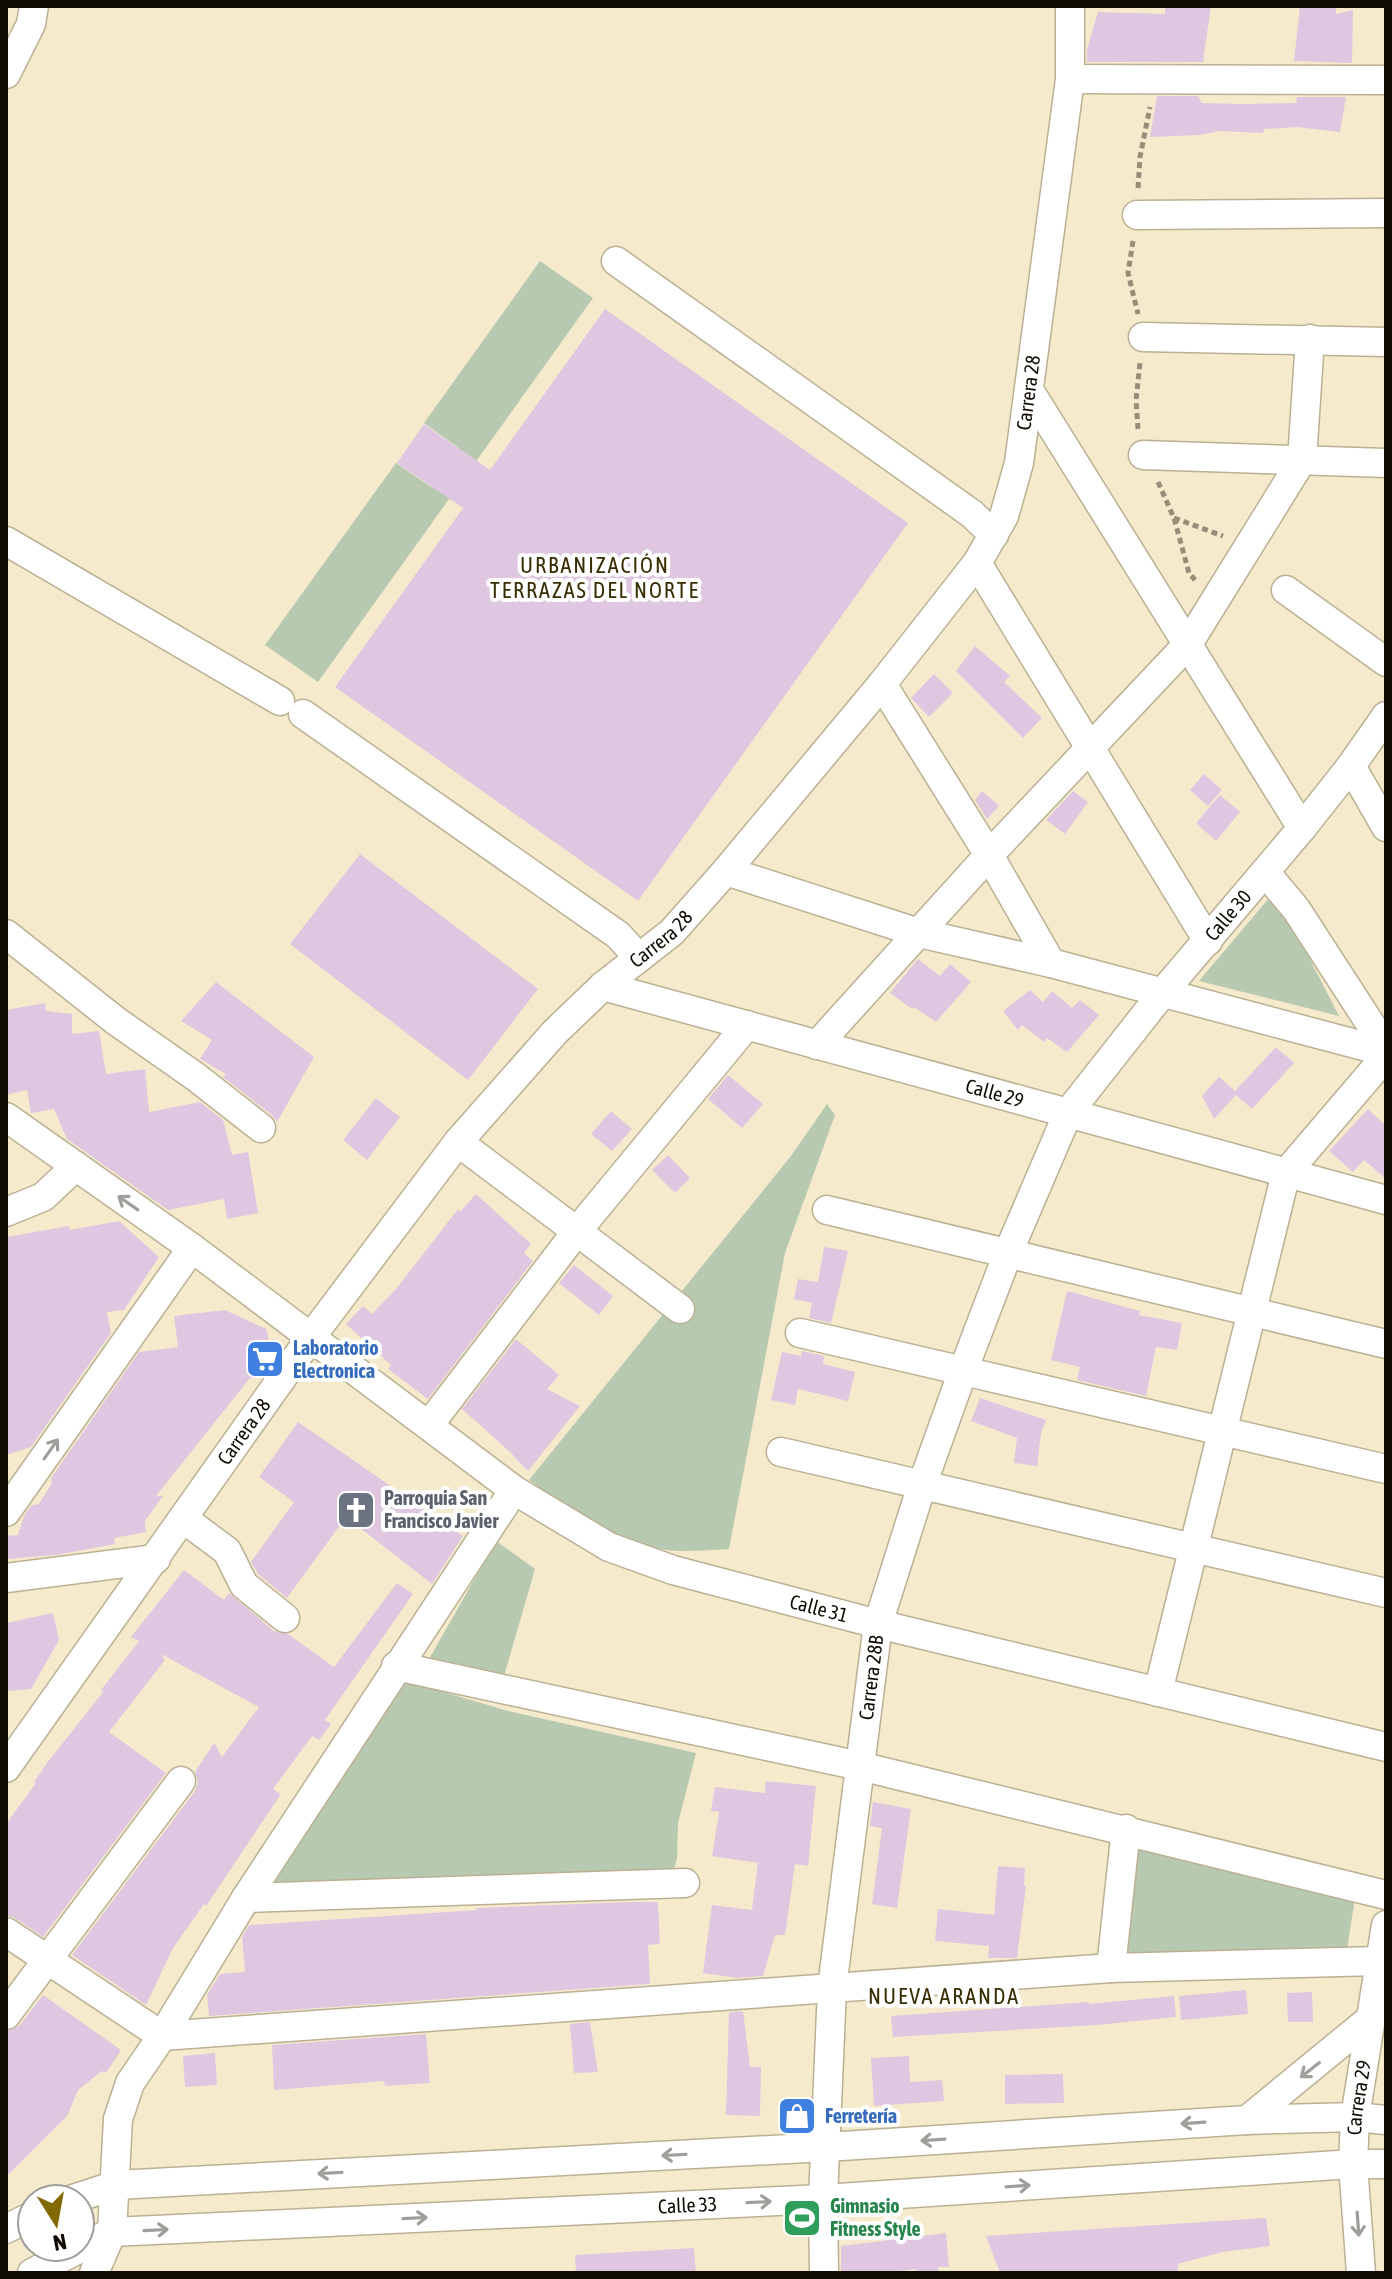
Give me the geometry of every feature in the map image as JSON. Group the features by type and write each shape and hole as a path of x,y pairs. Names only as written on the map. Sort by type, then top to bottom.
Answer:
{"street":[{"path":"6,74 31,24 34,6"},
{"name":"Carrera 28","path":"6,1768 311,1337 458,1142 555,1032 603,986 672,932 726,871 882,684 977,563 994,535 1004,516 1019,463 1070,79 1070,6"},
{"path":"1070,79 1386,80"},
{"path":"1137,215 1386,213"},
{"path":"616,261 972,514 994,535"},
{"path":"1143,337 1386,342"},
{"path":"817,1045 989,855 1188,644 1302,460 1310,339"},
{"path":"1029,390 1302,828"},
{"path":"1143,455 1386,463"},
{"path":"6,541 292,708 618,935 639,958"},
{"path":"977,563 1208,941"},
{"path":"1286,590 1386,662"},
{"path":"882,684 989,855 1051,963"},
{"name":"Calle 30","path":"1068,1113 1164,991 1302,828 1386,716"},
{"path":"1351,766 1386,827"},
{"path":"726,871 919,933 1164,991 1386,1052"},
{"path":"1265,872 1296,909 1386,1052"},
{"path":"6,934 116,1021 196,1077 261,1128"},
{"name":"Calle 29","path":"603,986 1386,1200"},
{"path":"429,1425 577,1231 747,1025"},
{"path":"1158,1692 1286,1173 1386,1052"},
{"name":"Carrera 28B","path":"824,2273 823,2199 832,1988 878,1624 922,1485 963,1371 1008,1253 1068,1113"},
{"name":"Calle 31","path":"6,1117 192,1248 514,1490 609,1547 673,1570 878,1624 1386,1747"},
{"path":"458,1142 680,1309"},
{"path":"6,1212 43,1197 76,1166"},
{"path":"827,1210 1386,1344"},
{"path":"6,1512 192,1248"},
{"path":"800,1333 1386,1469"},
{"path":"781,1452 1386,1593"},
{"path":"94,2273 112,2232 118,2119 130,2083 396,1666 514,1490"},
{"path":"184,1519 227,1551 244,1585 285,1618"},
{"path":"6,1578 156,1559"},
{"path":"396,1666 860,1766 1386,1895"},
{"path":"6,2015 181,1781"},
{"path":"1111,1968 1126,1829"},
{"path":"246,1898 685,1883"},
{"name":"Carrera 29","path":"1361,2273 1353,2164 1355,2117 1386,1925"},
{"path":"6,1932 162,2036 1111,1968 1379,1961"},
{"path":"1247,2120 1369,2020"},
{"path":"96,2192 116,2185 826,2147 1247,2120 1355,2117 1386,2120"},
{"name":"Calle 33","path":"32,2273 112,2232 823,2199 1386,2164"}],"path":[{"path":"1155,79 1140,157 1137,215 1128,273 1143,337 1136,400 1139,445 1174,518 1189,573 1215,602"}],"green space":[{"path":"540,261 593,298 318,682 265,645 396,463 431,487 459,448 424,423"},
{"path":"1275,891 1339,1016 1199,981"},
{"path":"827,1104 835,1115 785,1253 729,1549 658,1549 618,1536 529,1480 791,1156"},
{"path":"496,1541 535,1569 502,1683 424,1668"},
{"path":"400,1679 508,1711 696,1753 678,1823 677,1859 673,1872 271,1887 277,1867"},
{"path":"1136,1842 1355,1898 1347,1949 1122,1957"}],"building":[{"path":"1165,6 1211,6 1203,62 1087,62 1087,49 1098,12 1165,14"},
{"path":"1300,6 1336,6 1336,14 1353,10 1352,63 1294,61"},
{"path":"1157,96 1198,96 1202,103 1241,104 1296,103 1297,97 1346,97 1340,132 1297,127 1264,129 1263,133 1220,131 1150,137"},
{"path":"605,309 908,523 638,901 335,687 463,508 397,463 424,424 490,470"},
{"path":"975,646 1010,676 1004,682 1042,718 1023,738 956,671"},
{"path":"934,674 953,693 929,717 911,698"},
{"path":"1204,774 1222,790 1208,806 1190,790"},
{"path":"982,791 999,806 987,819 975,800"},
{"path":"1073,791 1088,802 1065,834 1046,820"},
{"path":"1220,795 1240,812 1216,841 1196,823"},
{"path":"360,854 538,989 468,1080 290,944"},
{"path":"918,959 940,976 950,964 971,982 936,1022 890,993"},
{"path":"216,982 314,1057 277,1122 223,1077 226,1074 200,1059 212,1040 181,1021"},
{"path":"1030,990 1043,1002 1052,991 1072,1008 1080,1000 1099,1015 1067,1052 1047,1038 1044,1042 1022,1025 1018,1030 1003,1011"},
{"path":"45,1003 46,1011 72,1014 72,1034 99,1031 106,1074 145,1069 149,1112 200,1102 223,1120 232,1155 248,1152 258,1213 227,1219 224,1199 168,1210 67,1139 54,1109 31,1113 27,1090 6,1095 6,1010"},
{"path":"1276,1047 1294,1063 1252,1109 1236,1095 1214,1119 1202,1096 1219,1077 1235,1091"},
{"path":"728,1075 763,1104 742,1128 708,1099"},
{"path":"376,1098 400,1117 367,1160 343,1140"},
{"path":"1368,1109 1386,1126 1386,1179 1364,1160 1353,1172 1329,1151"},
{"path":"611,1111 632,1129 612,1151 591,1134"},
{"path":"668,1155 690,1178 675,1193 652,1170"},
{"path":"476,1194 531,1244 524,1253 533,1261 428,1399 388,1369 391,1365 346,1324 363,1306 372,1314 396,1289 458,1209 460,1212"},
{"path":"119,1221 159,1257 124,1310 107,1312 111,1333 31,1447 6,1455 6,1237"},
{"path":"824,1247 848,1251 831,1323 809,1318 812,1303 794,1299 798,1279 818,1282"},
{"path":"574,1265 613,1296 599,1315 559,1283"},
{"path":"1067,1291 1140,1311 1139,1315 1182,1323 1177,1350 1156,1347 1146,1396 1077,1380 1080,1367 1051,1360"},
{"path":"225,1310 266,1329 272,1350 258,1367 257,1378 250,1378 156,1496 163,1496 145,1521 146,1532 114,1538 115,1544 56,1555 6,1559 6,1536 18,1535 24,1516 32,1505 39,1504 52,1483 51,1478 139,1352 178,1347 174,1316"},
{"path":"516,1339 559,1375 547,1389 580,1406 528,1471 462,1409"},
{"path":"802,1351 824,1356 823,1364 855,1372 848,1401 798,1389 795,1405 771,1400 782,1352 801,1356"},
{"path":"980,1398 1046,1420 1041,1433 1037,1466 1014,1463 1017,1438 971,1421"},
{"name":"Parroquia San Francisco Javier","path":"298,1422 463,1536 432,1584 346,1517 287,1598 258,1574 251,1562 294,1502 259,1477"},
{"path":"184,1570 224,1600 229,1593 274,1631 288,1634 334,1667 397,1583 413,1594 325,1720 331,1724 319,1740 312,1736 273,1789 281,1794 206,1906 204,1904 173,1948 146,2005 72,1955 195,1791 198,1782 195,1772 214,1743 222,1757 259,1707 161,1654 165,1660 109,1732 166,1773 43,1937 6,1915 6,1824 47,1763 139,1641 131,1637"},
{"path":"53,1613 59,1640 31,1689 6,1691 6,1623"},
{"path":"766,1781 816,1786 808,1866 795,1864 785,1935 775,1935 763,1976 737,1978 703,1973 712,1905 752,1910 758,1863 712,1856 719,1812 711,1811 715,1787 765,1793"},
{"path":"873,1802 911,1809 897,1908 872,1904 882,1828 870,1826"},
{"path":"998,1866 1025,1868 1026,1886 1017,1958 988,1958 989,1946 935,1941 938,1909 994,1915"},
{"path":"658,1902 660,1944 648,1945 650,1984 209,2016 207,1995 220,1974 245,1972 242,1937 249,1925 476,1908"},
{"path":"1246,1990 1248,2014 1181,2020 1179,1996"},
{"path":"1312,1992 1313,2022 1288,2022 1287,1993"},
{"path":"43,1995 121,2050 106,2073 102,2071 78,2090 67,2116 6,2177 6,2032 20,2025"},
{"path":"1174,1996 1176,2017 1097,2025 893,2037 891,2016"},
{"path":"743,2011 750,2067 761,2067 760,2116 726,2115 729,2012"},
{"path":"590,2022 598,2072 574,2073 570,2024"},
{"path":"426,2034 430,2083 385,2086 384,2081 274,2090 272,2045"},
{"path":"215,2053 217,2085 185,2087 183,2056"},
{"path":"909,2056 910,2082 942,2080 944,2101 874,2106 871,2058"},
{"path":"1063,2074 1064,2103 1005,2104 1005,2075"},
{"path":"1266,2218 1270,2246 1222,2252 1178,2264 1178,2271 1000,2273 986,2236"},
{"path":"946,2233 949,2267 938,2267 939,2273 917,2273 916,2269 841,2273 841,2246"},
{"path":"694,2248 696,2273 576,2273 575,2255"}],"place":[{"name":"Laboratorio Electronica","path":"265,1359"},
{"name":"Parroquia San Francisco Javier","path":"356,1510"},
{"name":"Ferretería","path":"797,2116"},
{"name":"Gimnasio Fitness Style","path":"802,2218"}],"district":[{"name":"URBANIZACIÓN TERRAZAS DEL NORTE","path":"595,578"},
{"name":"NUEVA ARANDA","path":"944,1996"}]}
